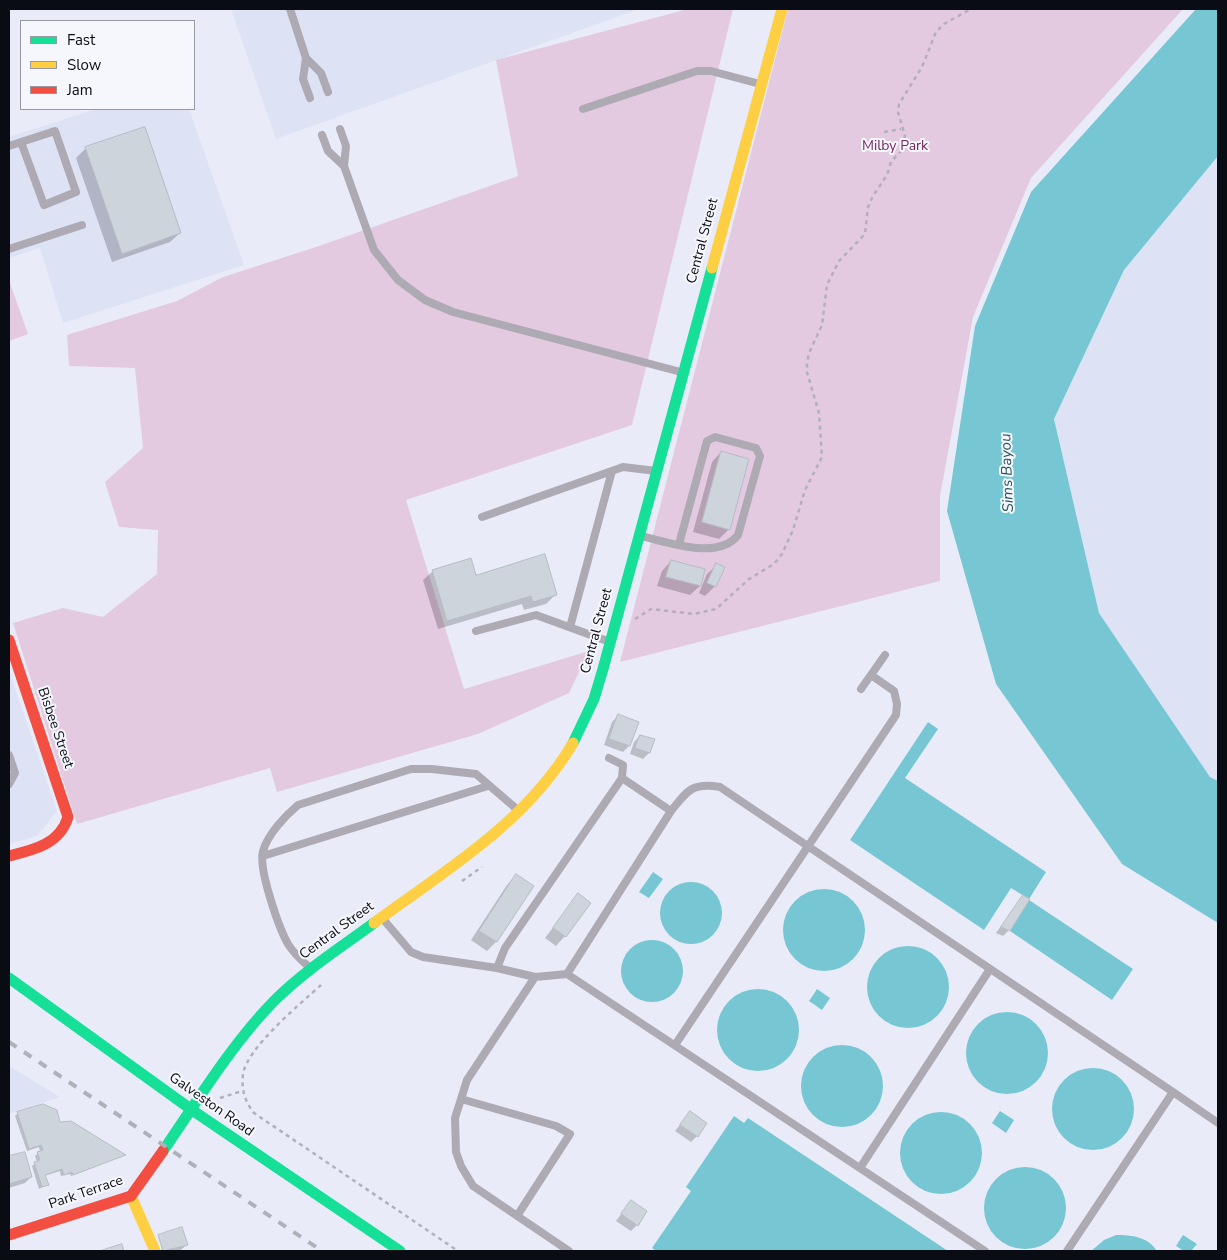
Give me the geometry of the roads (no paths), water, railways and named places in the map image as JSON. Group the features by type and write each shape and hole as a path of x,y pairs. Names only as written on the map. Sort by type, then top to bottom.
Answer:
{"street":[{"name":"Central Street","path":"192,1110 246,1032 275,1000 311,969 492,837 520,812 560,765 573,743 594,699 782,9"},
{"name":"Bisbee Street","path":"9,640 68,816 66,827 59,836 51,841 9,856"},
{"name":"Galveston Road","path":"9,978 52,1012 192,1110 400,1251"},
{"name":"Park Terrace","path":"9,1235 132,1196 192,1110"},
{"path":"132,1196 155,1251"}],"lane":[{"path":"290,9 306,58 303,79 310,98"},
{"path":"306,58 321,73 328,92"},
{"path":"583,109 697,71 711,71 762,84"},
{"path":"340,129 346,146 344,166 374,250 398,280 424,300 453,312 683,372"},
{"path":"9,146 21,142 55,131 76,192 44,205 21,142"},
{"path":"322,135 328,152 344,166"},
{"path":"9,250 82,225"},
{"path":"639,536 679,544 709,550 734,542 738,536 760,456 756,448 715,437 707,441 679,544"},
{"path":"482,516 624,467 656,471"},
{"path":"570,627 612,471"},
{"path":"476,631 532,615 610,642"},
{"path":"862,689 885,655"},
{"path":"675,1045 896,715 897,704 894,691 871,675"},
{"path":"9,755 15,773 9,784"},
{"path":"498,968 505,948 622,778 622,765 609,758"},
{"path":"311,969 295,954 287,942 263,867 263,851 285,816 298,805 411,769 476,774 520,812"},
{"path":"622,778 671,811"},
{"path":"567,974 671,811 685,794 695,786 706,784 720,787 1218,1122"},
{"path":"263,856 488,786"},
{"path":"382,917 412,952 423,957 498,968 535,977 567,974 985,1251"},
{"path":"860,1168 990,969"},
{"path":"535,977 467,1080 455,1118 456,1152 461,1166 473,1186 569,1251"},
{"path":"1067,1251 1173,1092"},
{"path":"461,1099 556,1126 570,1134 517,1216"}],"water":[{"name":"Sims Bayou","path":"1196,9 1218,9 1218,156 1124,270 1054,419 1099,613 1210,777 1218,781 1218,923 1122,864 996,684 947,511 975,326 1031,192"},
{"path":"928,722 938,729 905,778 1046,872 1029,899 1011,888 984,930 850,840"},
{"path":"653,872 663,879 649,898 639,892"},
{"path":"685,882 697,882 713,891 720,901 722,913 720,925 713,935 697,944 685,944 674,939 665,930 660,919 660,907 665,896 674,887"},
{"path":"824,889 840,892 853,901 862,914 865,930 862,946 853,959 840,968 824,971 808,968 795,959 786,946 783,930 786,914 795,901 808,892"},
{"path":"1029,900 1133,969 1112,1000 1010,931"},
{"path":"646,940 658,940 674,949 681,959 683,971 681,983 674,993 658,1002 646,1002 635,997 626,988 621,977 621,965 626,954 635,945"},
{"path":"908,946 924,949 937,958 946,971 949,987 946,1003 937,1016 924,1025 908,1028 892,1025 879,1016 870,1003 867,987 870,971 879,958 892,949"},
{"path":"758,989 774,992 787,1001 796,1014 799,1030 796,1046 787,1059 774,1068 758,1071 742,1068 729,1059 720,1046 717,1030 720,1014 729,1001 742,992"},
{"path":"817,989 830,998 822,1010 809,1001"},
{"path":"1007,1012 1023,1015 1036,1024 1045,1037 1048,1053 1045,1069 1036,1082 1023,1091 1007,1094 991,1091 978,1082 969,1069 966,1053 969,1037 978,1024 991,1015"},
{"path":"842,1045 858,1048 871,1057 880,1070 883,1086 880,1102 871,1115 858,1124 842,1127 826,1124 813,1115 804,1102 801,1086 804,1070 813,1057 826,1048"},
{"path":"1093,1068 1109,1071 1122,1080 1131,1093 1134,1109 1131,1125 1122,1138 1109,1147 1093,1150 1077,1147 1064,1138 1055,1125 1052,1109 1055,1093 1064,1080 1077,1071"},
{"path":"1000,1111 1014,1120 1006,1133 992,1123"},
{"path":"941,1112 957,1115 970,1124 979,1137 982,1153 979,1169 970,1182 957,1191 941,1194 925,1191 912,1182 903,1169 900,1153 903,1137 912,1124 925,1115"},
{"path":"734,1116 744,1123 748,1118 948,1251 656,1251 652,1248 691,1191 686,1187"},
{"path":"1025,1167 1041,1170 1054,1179 1063,1192 1066,1208 1063,1224 1054,1237 1041,1246 1025,1249 1009,1246 996,1237 987,1224 984,1208 987,1192 996,1179 1009,1170"},
{"path":"1116,1235 1139,1238 1149,1243 1157,1251 1091,1251 1104,1240"},
{"path":"1183,1235 1197,1244 1191,1251 1184,1251 1176,1246"}],"railway":[{"path":"9,1042 322,1251"}],"park label":[{"name":"Milby Park","path":"895,147"}]}
